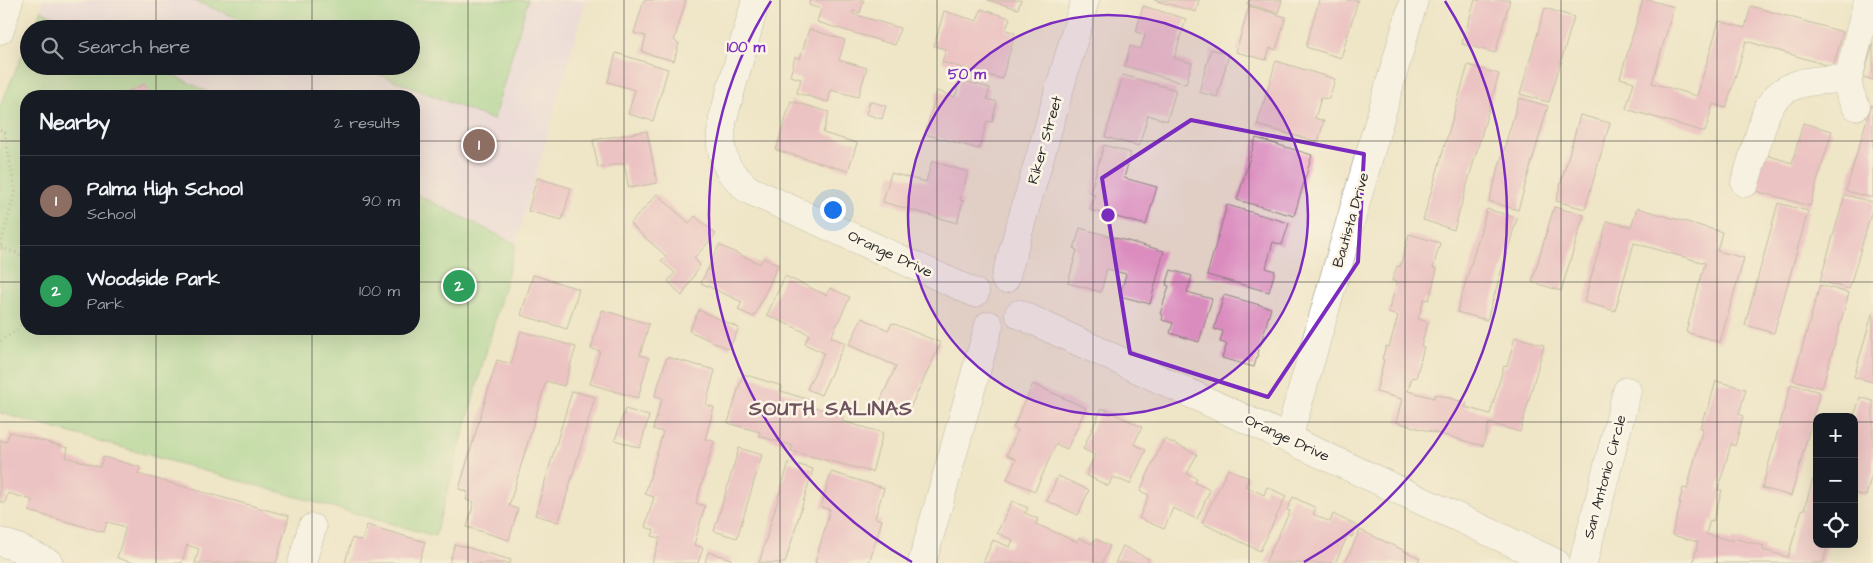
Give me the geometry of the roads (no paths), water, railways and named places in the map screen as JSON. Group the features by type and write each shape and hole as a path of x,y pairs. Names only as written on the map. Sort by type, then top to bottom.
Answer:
{"street":[{"path":"0,30 9,0"},
{"name":"Orange Drive","path":"756,0 723,118 721,146 729,170 747,189 975,293"},
{"name":"Riker Street","path":"1006,279 1085,0"},
{"name":"Bautista Drive","path":"1288,439 1414,0"},
{"path":"1856,106 1847,85 1868,0"},
{"path":"1745,183 1770,102 1779,93 1807,82 1848,79"},
{"path":"991,279 1006,279 1017,287 1022,307 1019,314 1010,324 1003,326 990,325 977,316 974,308 975,293 979,287 991,279"},
{"name":"Orange Drive","path":"1019,314 1556,563"},
{"path":"922,563 990,325"},
{"name":"San Antonio Circle","path":"1583,563 1628,391"},
{"path":"302,563 312,528"},
{"path":"0,542 16,547 49,563"}],"place":[{"name":"Palma High School","path":"479,145"},
{"name":"Woodside Park","path":"459,286"}],"district":[{"name":"SOUTH SALINAS","path":"831,409"}]}
